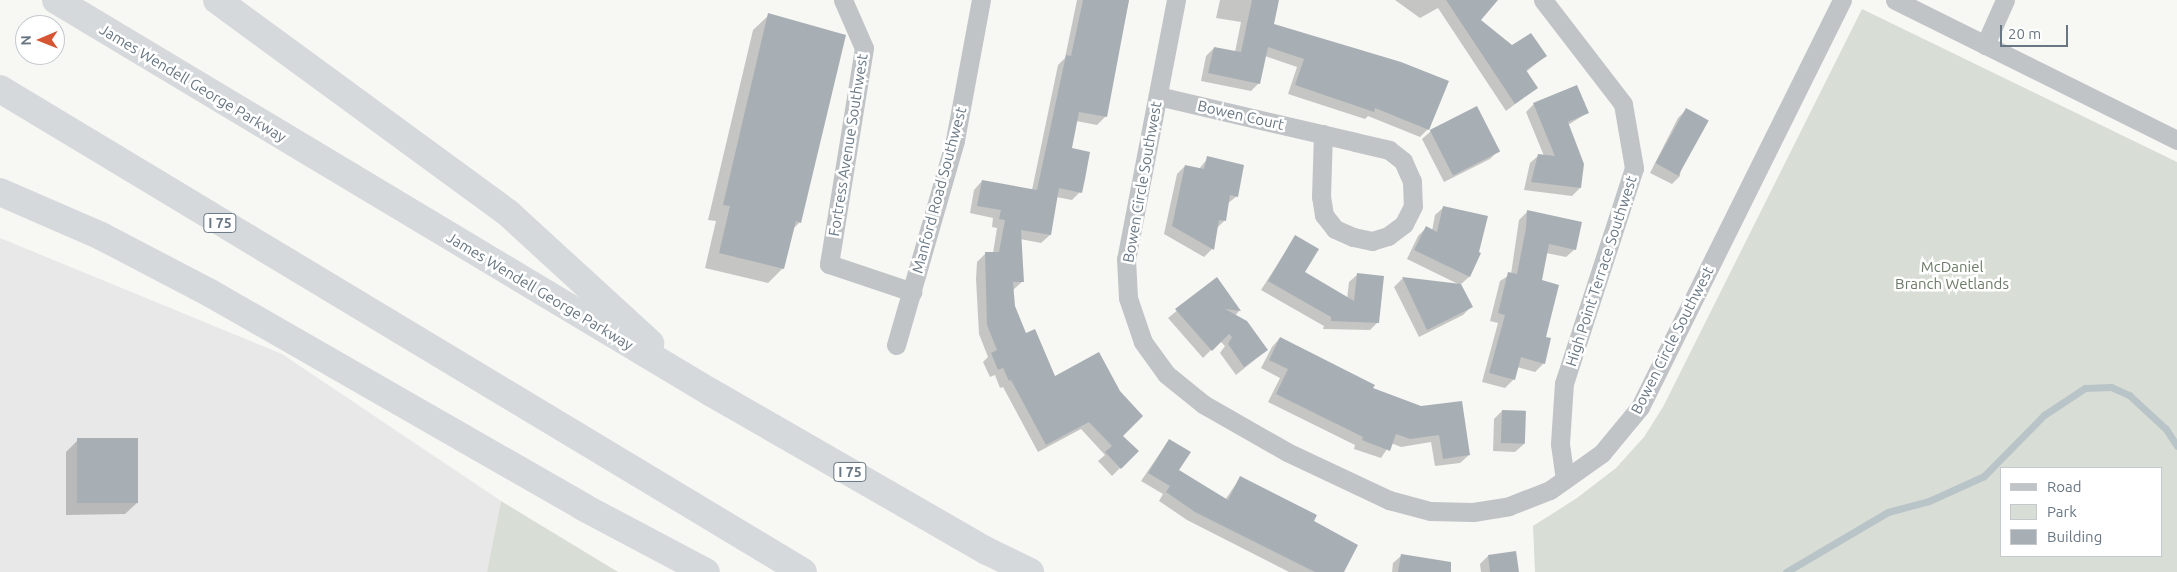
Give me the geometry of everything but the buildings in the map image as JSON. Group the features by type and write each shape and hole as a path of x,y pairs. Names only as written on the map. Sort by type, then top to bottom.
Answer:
{"highway":[{"name":"James Wendell George Parkway","path":"56,0 491,263 634,338 712,393 987,551 1030,572"},
{"path":"216,0 508,213 634,338"},
{"name":"I 75","path":"0,89 601,453 803,572"},
{"path":"0,192 101,236 210,294 583,507 706,572"}],"street":[{"name":"Fortress Avenue Southwest","path":"829,264 864,48 843,0"},
{"name":"Manford Road Southwest","path":"896,345 955,140 981,0"},
{"name":"Bowen Circle Southwest","path":"1176,0 1126,259 1128,298 1142,342 1166,374 1203,404 1287,452 1389,500 1430,511 1473,512 1509,506 1550,490 1602,453 1640,407 1842,0"},
{"name":"High Point Terrace Southwest","path":"1542,0 1623,104 1634,168 1564,384 1560,444 1565,479"},
{"path":"1895,0 2177,140"},
{"path":"1985,45 2005,0"},
{"name":"Bowen Court","path":"1158,96 1324,134 1389,150 1403,161 1412,181 1413,206 1404,224 1388,236 1372,241 1353,237 1335,229 1324,215 1321,197 1324,134"},
{"name":"Manford Road Southwest","path":"829,264 912,292"}],"shaded area":[{"path":"0,238 282,354 501,501 487,572 0,572"}],"green space":[{"name":"McDaniel Branch Wetlands","path":"1862,9 2177,162 2177,572 1535,572 1533,526 1577,498 1616,468 1644,437 1663,407"},
{"path":"501,501 519,512 618,572 487,572"}],"waterway":[{"path":"1786,572 1888,512 1929,501 1984,476 2044,415 2085,388 2111,387 2129,395 2166,429 2177,446"}]}
